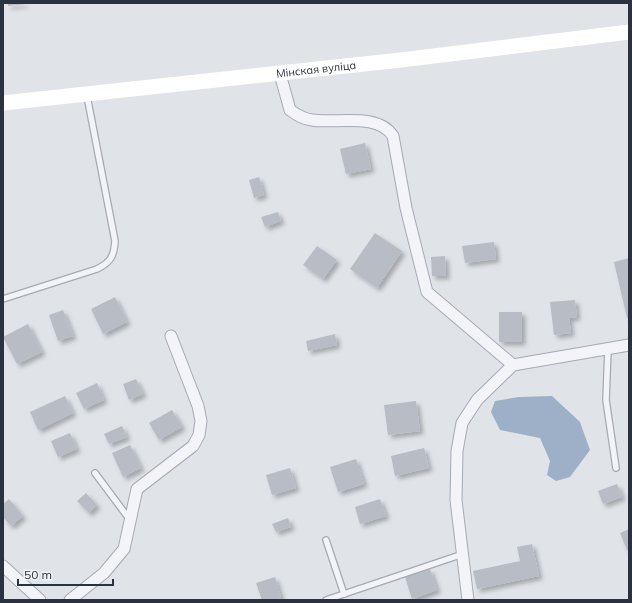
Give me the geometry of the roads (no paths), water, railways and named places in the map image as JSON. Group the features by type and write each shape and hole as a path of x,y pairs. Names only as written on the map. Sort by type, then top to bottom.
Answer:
{"main road":[{"name":"Мінская вуліца","path":"3,103 280,74 629,32"}],"street":[{"path":"280,74 290,110 300,117 313,120 354,120 380,124 390,131 393,136 406,208 427,292 513,365"},
{"path":"70,600 104,573 124,549 137,489 193,446 199,435 202,421 198,406 171,336"},
{"path":"468,600 456,500 457,451 462,423 477,400 513,365 629,345"},
{"path":"3,566 40,600"}],"lane":[{"path":"3,299 97,269 107,264 114,255 116,242 86,94"},
{"path":"608,349 606,400 616,468"},
{"path":"95,473 130,520"},
{"path":"326,540 344,594"},
{"path":"326,600 463,554"}],"water":[{"path":"552,396 580,422 590,450 570,477 556,481 547,475 550,461 540,438 500,430 491,412 495,401 519,397"}]}
